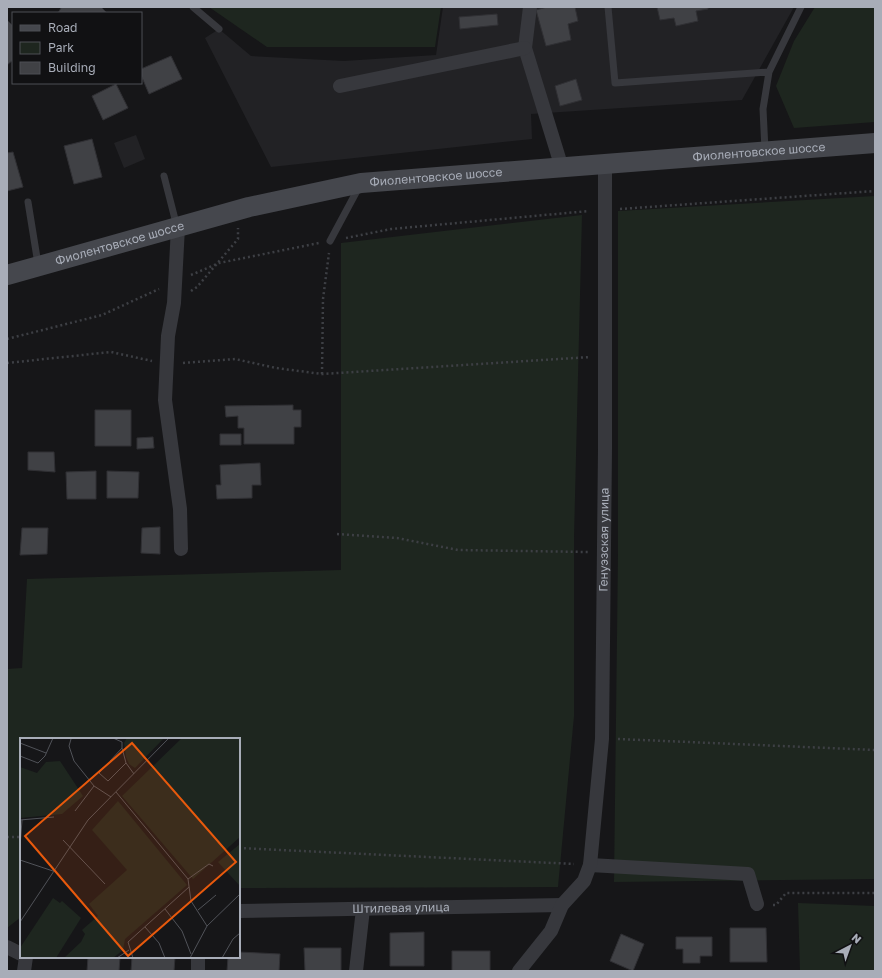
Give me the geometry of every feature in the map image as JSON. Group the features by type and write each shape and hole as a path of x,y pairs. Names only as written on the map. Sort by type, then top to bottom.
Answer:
{"main road":[{"name":"Фиолентовское шоссе","path":"7,275 239,210 362,183 875,143"}],"street":[{"path":"530,7 525,48 562,168"},
{"path":"340,86 525,48"},
{"name":"Генуэзская улица","path":"518,971 551,931 562,905 584,881 590,865 602,739 605,356 604,164"},
{"path":"178,227 174,303 168,336 165,400 180,509 181,548"},
{"path":"590,865 748,874 757,904"},
{"name":"Штилевая улица","path":"240,911 562,905"},
{"path":"356,971 363,909"},
{"path":"7,947 20,954"},
{"path":"24,971 26,958"},
{"path":"198,958 198,971"}],"lane":[{"path":"193,7 219,29"},
{"path":"608,7 615,83 769,72"},
{"path":"765,152 763,108 769,72 801,7"},
{"path":"164,176 178,227"},
{"path":"330,241 362,183"},
{"path":"28,202 38,266"}],"path":[{"path":"7,339 102,315 219,263 391,228 605,210 875,191"},
{"path":"174,303 197,287 238,239 239,210"},
{"path":"322,374 323,299 330,241"},
{"path":"7,364 111,352 167,364 234,359 276,368 322,374 605,356"},
{"path":"337,534 397,538 458,550 604,552"},
{"path":"602,739 875,750"},
{"path":"7,837 20,837"},
{"path":"240,848 590,865"},
{"path":"757,904 776,905 786,893 875,893"}],"shaded area":[{"path":"443,7 794,7 742,100 531,114 532,139 271,167 205,38 219,29 251,56 344,61 436,55"},
{"path":"136,135 145,159 124,168 114,143"}],"green space":[{"path":"209,7 441,7 435,47 267,47"},
{"path":"815,7 875,7 875,122 794,128 776,86 794,41"},
{"path":"875,196 875,879 614,882 618,554 618,211"},
{"path":"582,215 574,537 574,716 558,887 240,888 240,738 20,738 20,918 7,928 7,669 22,668 27,579 341,570 341,243"},
{"path":"798,903 875,906 875,971 800,971"}],"building":[{"path":"60,7 104,7 102,8 106,12 59,12 61,8"},
{"path":"547,7 575,7 578,21 568,24 571,40 546,46 536,10"},
{"path":"657,7 708,7 708,9 696,11 698,21 676,26 674,18 660,20"},
{"path":"497,14 498,25 460,29 459,17"},
{"path":"7,20 12,25 12,61 7,65"},
{"path":"171,56 182,79 149,94 142,77 142,69"},
{"path":"576,79 582,100 560,106 555,86"},
{"path":"116,84 128,108 103,120 92,96"},
{"path":"92,139 102,177 74,184 64,146"},
{"path":"13,152 23,187 7,191 7,153"},
{"path":"293,405 293,410 301,410 301,427 294,427 294,444 244,444 244,428 238,428 238,416 226,417 225,406"},
{"path":"95,410 131,410 131,446 95,446"},
{"path":"220,434 241,434 241,445 220,445"},
{"path":"153,437 154,448 137,449 137,438"},
{"path":"28,452 54,452 55,472 28,470"},
{"path":"260,463 261,485 252,485 252,498 217,499 216,485 221,485 220,465"},
{"path":"96,471 96,499 67,499 66,472"},
{"path":"107,471 139,472 138,498 107,498"},
{"path":"160,527 160,554 141,553 142,528"},
{"path":"22,528 48,528 47,554 20,555"},
{"path":"730,928 766,928 767,962 730,962"},
{"path":"424,932 424,966 390,966 390,933"},
{"path":"621,934 644,944 633,971 610,961"},
{"path":"676,937 712,937 712,956 700,956 700,963 683,963 683,949 676,949"},
{"path":"304,948 341,948 341,971 305,971"},
{"path":"452,951 490,951 490,971 452,971"},
{"path":"240,952 280,954 279,971 227,971 228,958 240,958"},
{"path":"88,958 120,958 119,971 87,971"},
{"path":"132,958 175,958 174,971 131,971"}]}
